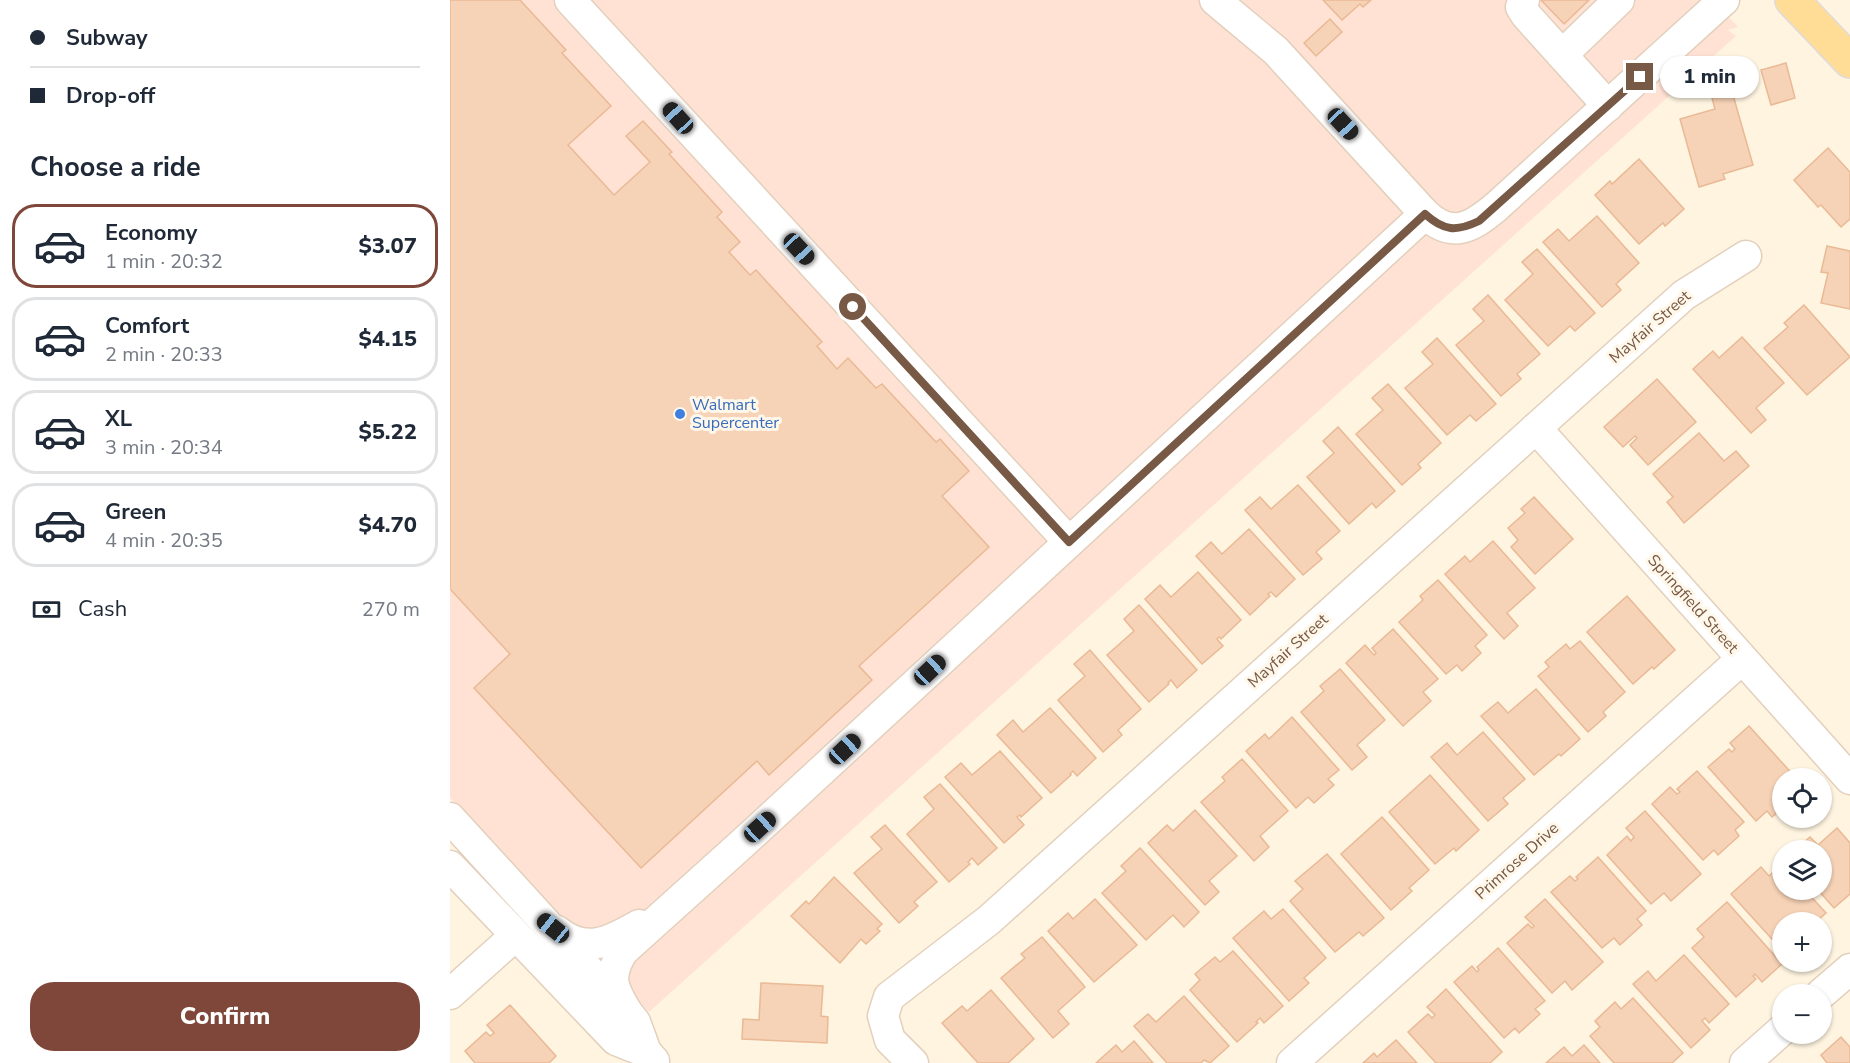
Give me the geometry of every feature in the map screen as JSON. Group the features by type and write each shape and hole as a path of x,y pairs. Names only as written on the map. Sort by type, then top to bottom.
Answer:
{"main road":[{"path":"1792,0 1850,61"}],"street":[{"path":"570,0 1069,542"},
{"path":"1215,0 1276,51 1425,214 1435,223 1448,228 1462,229 1479,221 1724,0"},
{"path":"1524,0 1521,7 1526,15 1608,105"},
{"path":"1562,55 1619,0"},
{"path":"627,1012 614,988 613,969 623,951 1425,214"},
{"name":"Mayfair Street","path":"913,1063 890,1040 883,1016 889,997 989,920 1684,296 1746,256"},
{"name":"Springfield Street","path":"1536,428 1850,779"},
{"name":"Primrose Drive","path":"1292,1063 1742,659"},
{"path":"450,818 627,1012 635,1022 651,1058"},
{"path":"450,866 616,1040 651,1058"},
{"path":"543,920 562,936 575,943 595,944 611,940 681,900"},
{"path":"450,994 515,936"},
{"path":"1832,985 1850,969"},
{"path":"1745,1063 1772,1038"}],"shaded area":[{"path":"450,0 1713,0 1738,27 1728,30 1736,36 649,1012 619,979 619,970 573,932 450,798"}],"building":[{"name":"Walmart Supercenter","path":"450,0 520,0 566,50 562,53 611,106 568,145 614,195 650,162 626,136 643,121 672,152 669,154 722,212 717,217 740,242 729,252 750,275 756,270 822,342 817,346 837,369 848,358 876,388 882,384 936,442 940,439 969,471 942,496 989,547 859,666 872,680 769,775 757,761 641,868 474,688 510,654 450,589"},
{"path":"1323,0 1371,0 1363,7 1360,4 1342,20"},
{"path":"1541,0 1589,0 1564,24"},
{"path":"1330,19 1342,32 1316,56 1304,43"},
{"path":"1786,63 1795,98 1771,105 1761,70"},
{"path":"1731,88 1753,165 1723,174 1725,179 1699,187 1680,119 1715,109 1711,94"},
{"path":"1828,148 1850,172 1850,219 1841,227 1821,205 1818,207 1794,180"},
{"path":"1639,159 1684,209 1665,226 1663,223 1639,244 1595,195 1610,181 1612,184"},
{"path":"1597,216 1639,263 1616,284 1621,290 1602,307 1543,242 1558,229 1569,241"},
{"path":"1827,246 1850,251 1850,309 1821,303 1828,273 1821,272"},
{"path":"1537,249 1595,313 1575,331 1570,326 1548,346 1505,300 1533,274 1522,262"},
{"path":"1488,295 1540,354 1517,374 1521,379 1501,396 1456,345 1484,321 1473,309"},
{"path":"1804,305 1850,357 1807,395 1764,348 1788,327 1784,323"},
{"path":"1742,337 1784,383 1756,408 1766,420 1751,433 1693,369 1713,351 1719,358"},
{"path":"1437,338 1496,404 1476,421 1470,415 1447,435 1405,388 1433,364 1422,352"},
{"path":"1657,379 1696,422 1648,465 1630,445 1637,438 1635,436 1623,447 1604,427"},
{"path":"1388,384 1441,443 1418,464 1421,468 1402,485 1356,434 1383,410 1372,398"},
{"path":"1338,427 1395,491 1376,508 1372,503 1349,524 1307,477 1334,453 1323,441"},
{"path":"1699,433 1724,461 1736,451 1749,466 1684,523 1667,502 1673,497 1653,474"},
{"path":"1298,485 1340,531 1316,552 1322,559 1303,575 1245,510 1260,497 1271,509"},
{"path":"1534,497 1573,539 1535,574 1511,547 1518,540 1508,528 1525,513 1521,509"},
{"path":"1249,529 1295,579 1276,597 1271,592 1268,594 1270,596 1250,615 1196,556 1211,542 1222,554"},
{"path":"1493,541 1535,588 1507,613 1518,626 1504,639 1445,574 1465,556 1470,562"},
{"path":"1198,572 1241,620 1221,639 1219,637 1217,639 1223,646 1202,664 1145,599 1160,585 1171,597"},
{"path":"1438,580 1487,635 1475,646 1481,653 1462,671 1457,665 1446,674 1399,622 1423,600 1420,596"},
{"path":"1627,596 1675,650 1633,684 1587,632"},
{"path":"1139,605 1197,670 1177,688 1171,680 1149,702 1107,655 1134,631 1124,619"},
{"path":"1393,629 1438,679 1423,692 1431,701 1403,726 1346,663 1365,645 1374,655 1376,653 1372,648"},
{"path":"1580,641 1625,692 1603,712 1606,716 1588,732 1538,676 1549,667 1545,662 1566,644 1570,649"},
{"path":"1090,650 1141,709 1118,730 1122,735 1103,752 1058,700 1085,676 1074,664"},
{"path":"1340,669 1385,720 1357,745 1367,757 1352,770 1301,712 1324,691 1320,686"},
{"path":"1536,689 1580,739 1534,775 1481,716 1498,702 1508,713"},
{"path":"1050,708 1096,758 1077,776 1073,771 1051,793 997,735 1013,720 1023,732"},
{"path":"1292,717 1339,770 1328,779 1334,785 1314,803 1308,797 1296,808 1246,751 1265,734 1269,739"},
{"path":"1749,726 1787,768 1772,768 1772,817 1767,811 1756,821 1708,767 1729,749 1732,752 1735,749 1730,743"},
{"path":"1483,732 1525,779 1503,798 1508,804 1488,821 1431,757 1447,743 1457,755"},
{"path":"1000,751 1042,798 1021,817 1020,815 1017,817 1024,825 1004,843 945,777 961,763 972,775"},
{"path":"1242,759 1288,811 1260,836 1269,847 1254,861 1201,802 1225,781 1222,777"},
{"path":"1697,771 1744,822 1735,830 1739,836 1718,855 1714,850 1703,860 1652,804 1670,787 1677,794 1680,792 1677,789"},
{"path":"1430,775 1479,830 1456,851 1454,848 1435,864 1389,812"},
{"path":"940,784 997,848 978,865 972,858 968,862 970,864 949,882 907,834 934,809 924,797"},
{"path":"1195,810 1237,856 1209,881 1219,892 1205,905 1148,843 1167,825 1173,831"},
{"path":"1645,811 1701,874 1671,901 1664,893 1651,904 1607,855 1627,836 1631,841 1634,837 1626,828"},
{"path":"1382,817 1429,870 1409,888 1412,891 1391,910 1341,854"},
{"path":"885,825 937,882 914,902 918,906 899,923 854,873 882,849 871,837"},
{"path":"1837,828 1850,843 1850,894 1834,908 1827,900 1832,900 1832,840 1824,840"},
{"path":"1140,848 1199,912 1184,927 1173,915 1146,940 1102,893 1126,871 1121,866"},
{"path":"1327,854 1384,918 1363,936 1359,932 1335,952 1290,901 1303,889 1295,881"},
{"path":"1598,857 1646,911 1637,919 1642,925 1620,945 1614,938 1602,948 1551,892 1570,876 1575,881 1578,879 1576,877"},
{"path":"1761,867 1769,876 1772,873 1772,900 1814,900 1825,912 1772,912 1772,939 1731,894"},
{"path":"834,877 882,924 877,929 880,931 866,944 861,939 840,963 791,916 806,901 809,904"},
{"path":"1095,899 1137,945 1094,982 1048,931 1068,913 1073,919"},
{"path":"1545,899 1603,962 1572,990 1565,981 1552,993 1507,943 1528,924 1532,928 1534,926 1525,917"},
{"path":"1727,902 1772,953 1773,972 1762,982 1755,974 1753,976 1756,979 1736,997 1692,948 1704,937 1697,929"},
{"path":"1283,909 1326,958 1304,978 1309,983 1289,1001 1233,938 1264,911 1271,919"},
{"path":"1042,937 1085,987 1058,1011 1069,1024 1053,1038 1001,978 1025,958 1021,954"},
{"path":"1498,948 1545,1001 1535,1009 1540,1014 1519,1033 1515,1028 1504,1038 1454,982 1472,966 1477,972 1479,970 1477,967"},
{"path":"1233,951 1283,1006 1264,1023 1260,1018 1256,1022 1258,1023 1237,1042 1190,990 1200,980 1195,974 1215,957 1220,962"},
{"path":"1684,955 1729,1004 1709,1023 1705,1018 1702,1021 1710,1030 1691,1048 1633,984 1648,971 1656,981"},
{"path":"761,983 823,986 821,1016 828,1017 827,1043 742,1039 743,1019 759,1020"},
{"path":"1446,989 1502,1052 1490,1063 1436,1063 1408,1032 1428,1014 1432,1018 1435,1015 1427,1007"},
{"path":"991,990 1034,1039 1008,1063 978,1063 942,1023 962,1006 967,1011"},
{"path":"1184,996 1229,1046 1210,1063 1204,1060 1201,1063 1167,1063 1134,1026 1148,1014 1156,1022"},
{"path":"1633,998 1683,1053 1672,1063 1614,1063 1590,1036 1600,1027 1595,1021 1615,1002 1621,1009"},
{"path":"510,1005 556,1056 549,1063 475,1063 465,1051 486,1032 490,1036 494,1033 487,1025"},
{"path":"1841,1037 1850,1047 1850,1063 1827,1063 1821,1055"},
{"path":"1396,1040 1417,1063 1363,1063 1374,1053 1377,1057"},
{"path":"1134,1041 1153,1063 1096,1063 1116,1045 1122,1052"},
{"path":"1584,1045 1600,1063 1546,1063 1564,1047 1572,1056"}],"place":[{"name":"Walmart Supercenter","path":"680,414"}],"route":[{"path":"853,307 1069,542 1425,214 1435,223 1448,228 1462,229 1479,221 1640,77"}]}
